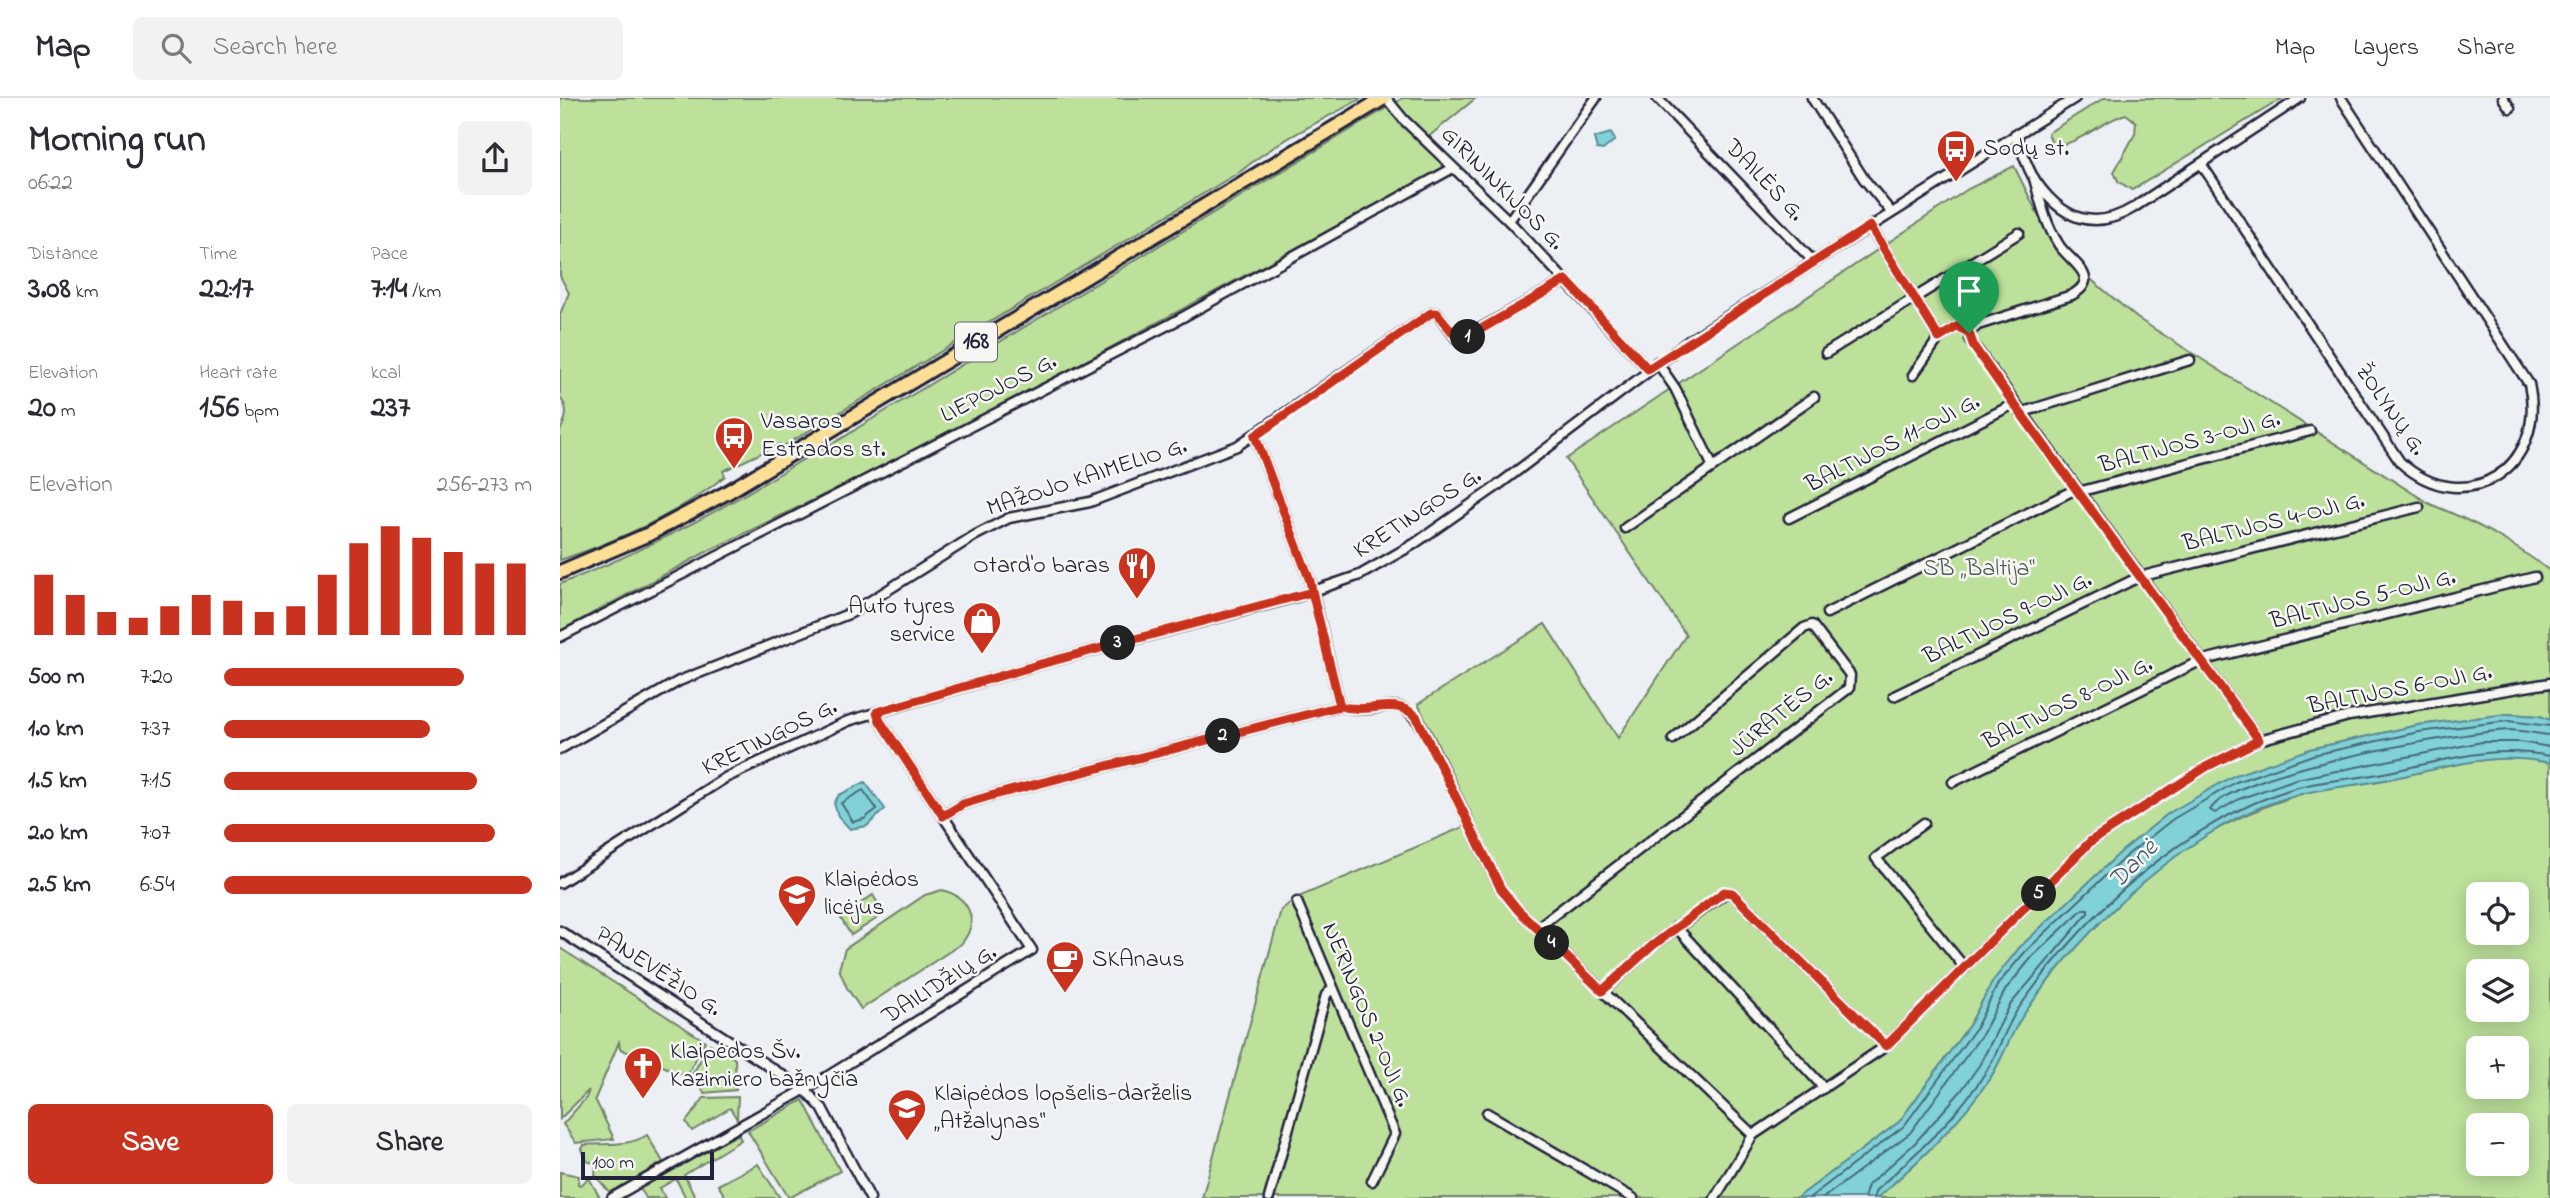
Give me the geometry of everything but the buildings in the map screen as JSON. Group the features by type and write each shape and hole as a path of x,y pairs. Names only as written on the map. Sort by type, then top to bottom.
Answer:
{"main road":[{"name":"LIEPOJOS G.","path":"560,572 649,534 726,493 1385,98"}],"street":[{"name":"GIRININKIJOS G.","path":"1385,98 1453,168 1509,220 1648,369"},
{"path":"1509,220 1596,98"},
{"name":"DAILĖS G.","path":"1657,98 1813,261"},
{"path":"1812,98 1864,179 1891,212"},
{"name":"KRETINGOS G.","path":"560,883 725,778 789,746 877,712 1041,664 1312,592 1360,575 1414,544 1502,481 1657,362 2061,102 2075,98"},
{"path":"2034,178 2070,214 2096,222 2122,215 2202,165 2300,98"},
{"name":"ŽOLYNŲ G.","path":"2202,165 2399,462 2414,476 2441,487 2467,487 2490,480 2511,466 2526,444 2533,414 2529,384 2341,98"},
{"path":"2503,98 2510,108"},
{"path":"1969,333 1978,325 2072,295 2083,287 2085,280 2083,272 2060,247 2051,231 2034,178 2015,134"},
{"name":"LIEPOJOS G.","path":"560,637 1172,323 1453,168"},
{"path":"1870,226 1939,338"},
{"path":"1826,353 2019,233"},
{"name":"MAŽOJO KAIMELIO G.","path":"560,749 679,681 851,613 974,536 1009,518 1090,502 1206,460 1255,436 1431,313 1437,313 1457,338 1462,340 1566,280"},
{"path":"1913,375 1939,338 1958,326 1969,333 1974,347 2014,404 2259,740"},
{"path":"2020,412 2190,360"},
{"path":"1657,362 1675,388 1713,467"},
{"path":"1625,528 1814,397"},
{"name":"BALTIJOS 11-OJI G.","path":"1789,518 2014,404"},
{"name":"BALTIJOS 3-OJI G.","path":"1827,613 2077,491 2310,431"},
{"path":"1255,436 1312,592 1340,706"},
{"name":"BALTIJOS 4-OJI G.","path":"2139,577 2419,507"},
{"name":"BALTIJOS 9-OJI G.","path":"1894,696 2139,577"},
{"name":"BALTIJOS 5-OJI G.","path":"2200,661 2535,578"},
{"name":"JŪRATĖS G.","path":"1537,928 1849,688 1850,675 1812,625 1673,739"},
{"name":"BALTIJOS 8-OJI G.","path":"1953,782 2200,661"},
{"name":"BALTIJOS 6-OJI G.","path":"1753,1135 1886,1046 2103,832 2206,767 2259,740 2349,716 2550,683"},
{"path":"877,712 880,721 943,816 963,804 990,796 1340,706 1358,711 1397,706 1416,716 1501,889 1537,928 1753,1135 1715,1198"},
{"name":"DAILIDŽIŲ G.","path":"612,1198 804,1089 1032,950 943,816"},
{"path":"1924,823 1876,858 1965,968"},
{"path":"1602,991 1676,927 1724,892 1732,893 1886,1046"},
{"name":"NERINGOS 2-OJI G.","path":"1297,902 1331,989 1395,1134 1372,1181"},
{"path":"1676,927 1824,1088"},
{"name":"PANEVĖŽIO G.","path":"560,931 804,1089 822,1108 870,1198"},
{"path":"1269,1198 1326,995 1331,989"},
{"path":"1487,1113 1633,1198"}],"green space":[{"path":"560,98 1362,98 1284,141 1241,171 782,447 780,444 723,471 725,476 668,514 625,535 560,560 560,431 566,414 560,398 560,314 569,293 560,276"},
{"path":"1403,98 1476,98 1422,142 1447,167 949,434 708,551 560,631 560,584 651,544 738,499"},
{"path":"2104,98 2283,98 2132,190 2118,181 2114,172 2135,134 2136,122 2126,114 2063,145 2053,146 2048,133"},
{"name":"SB „Baltija“","path":"2014,166 2055,249 2137,318 2430,504 2492,533 2550,571 2550,720 2540,716 2508,714 2418,725 2310,749 2169,813 2122,851 2020,947 1993,981 1970,1024 1899,1122 1797,1198 1202,1198 1281,910 1296,898 1475,822 1418,704 1545,624 1618,738 1686,635 1566,459 1968,189"},
{"path":"2519,757 2550,763 2550,1198 1877,1198 1924,1155 1967,1109 1992,1075 2019,1021 2059,968 2102,920 2173,857 2231,822 2295,796 2470,762"},
{"path":"942,890 959,898 969,911 971,919 967,936 961,944 861,1009 847,988 839,969 845,949 925,895"},
{"path":"873,895 884,914 851,935 840,917"},
{"path":"560,948 705,1041 687,1076 620,1049 619,1042 595,1099 614,1139 576,1143 563,1124 586,1098 589,1090 560,1119"},
{"path":"710,1044 735,1059 736,1090 704,1093 699,1083 690,1078"},
{"path":"738,1097 737,1119 730,1108 692,1131 686,1122 704,1098"},
{"path":"803,1100 840,1171 789,1198 748,1131"},
{"path":"738,1134 741,1140 684,1175 696,1198 686,1198 676,1179 660,1188 665,1198 646,1198 640,1188"},
{"path":"647,1135 663,1162 610,1193 595,1175 596,1164 587,1161 582,1149 584,1145 625,1143"},
{"path":"758,1164 780,1198 726,1198 718,1185"},
{"path":"560,1172 579,1176 578,1184 581,1185 589,1178 600,1198 560,1198"}],"water":[{"path":"1611,133 1615,140 1603,150 1597,149 1594,138"},
{"name":"Danė","path":"2508,714 2540,716 2550,720 2550,763 2507,759 2466,762 2384,780 2300,794 2261,807 2221,827 2183,852 2145,881 2077,946 2024,1014 1996,1068 1967,1109 1893,1184 1877,1198 1797,1198 1899,1122 1970,1024 1993,981 2020,947 2122,851 2169,813 2233,776 2310,749 2418,725"},
{"path":"865,782 885,809 867,826 850,829 838,816 834,803 839,795"}],"place":[{"name":"Sodų st.","path":"1956,183"},
{"name":"Vasaros Estrados st.","path":"734,470"},
{"name":"Otard'o baras","path":"1137,600"},
{"name":"Auto tyres service","path":"982,655"},
{"name":"Klaipėdos licėjus","path":"797,928"},
{"name":"SKAnaus","path":"1065,994"},
{"name":"Klaipėdos Šv. Kazimiero bažnyčia","path":"643,1100"},
{"name":"Klaipėdos lopšelis-darželis „Atžalynas“","path":"907,1142"}],"route":[{"path":"1969,333 1958,326 1939,338 1870,226 1648,369 1566,280 1462,340 1457,338 1437,313 1431,313 1255,436 1310,581 1340,706 990,796 963,804 943,816 880,721 877,712 1041,664 1312,592 1340,706 1358,711 1397,706 1407,708 1416,716 1501,889 1518,910 1602,991 1652,946 1705,905 1724,892 1732,893 1886,1046 2091,841 2206,767 2259,740 2014,404 1974,347 1969,333"}]}
